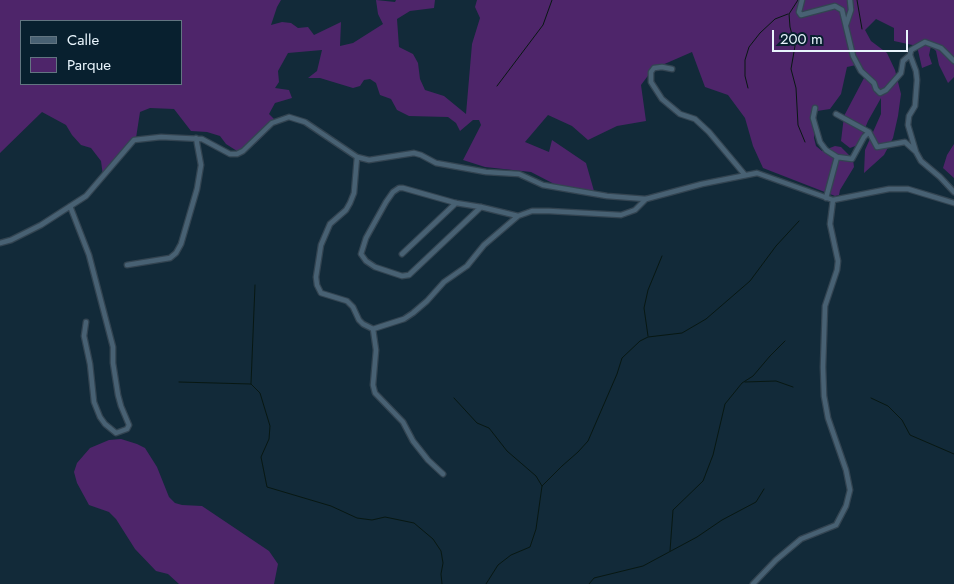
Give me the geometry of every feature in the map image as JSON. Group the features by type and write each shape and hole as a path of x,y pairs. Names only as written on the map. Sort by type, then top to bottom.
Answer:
{"street":[{"path":"802,0 798,12 801,15 835,6 842,10 853,56 861,71 874,83 880,93 886,90 901,73 903,61 910,55 911,50 925,42 941,48 954,61"},
{"path":"846,25 851,10 850,0"},
{"path":"910,55 917,80 915,106 909,116 908,124 916,152 921,161 954,192"},
{"path":"672,69 654,68 651,72 651,82 662,99 680,114 695,120 708,132 745,175"},
{"path":"815,108 813,118 820,142 826,150 837,157 852,159 864,136 869,132"},
{"path":"836,114 869,132 877,147 904,142 916,152"},
{"path":"0,244 41,225 86,196 134,140 161,137 202,138 230,154 237,154 243,151 272,123 289,117 304,122 357,157 369,160 414,153 436,163 486,172 519,174 542,185 607,196 646,199 702,184 757,173 833,200 889,189 908,189 954,202"},
{"path":"127,265 170,258 176,253 181,244 197,189 201,165 196,138"},
{"path":"357,157 354,193 346,210 327,229 321,245 316,277 317,286 321,293 347,301 353,307 359,320 373,328 404,319 413,313 444,282 467,266 484,245 518,216 532,212 549,211 621,215 635,210 646,199"},
{"path":"826,198 837,157"},
{"path":"481,207 409,275 402,276 374,267 361,254 366,238 386,202 396,190 403,188 456,203 481,207 518,216"},
{"path":"754,584 776,560 801,539 813,532 836,525 846,506 850,490 846,470 828,418 824,396 825,306 837,270 838,260 830,224 833,200"},
{"path":"402,254 456,203"},
{"path":"70,206 89,255 113,347 115,380 121,406 129,425 127,429 116,433 105,424 94,402 90,364 84,336 86,322"},
{"path":"373,328 376,350 373,385 375,394 404,422 413,441 428,460 443,474"}],"green space":[{"path":"0,0 281,0 271,25 282,22 291,23 298,28 308,27 314,35 341,22 340,46 353,43 383,24 378,14 376,0 395,2 396,0 435,0 434,8 410,11 397,19 399,47 413,54 418,63 420,79 425,90 444,96 466,114 472,44 480,18 475,7 477,0 954,0 954,77 948,83 939,65 936,51 931,46 929,55 932,64 922,68 917,46 894,41 894,28 876,19 865,30 871,41 887,53 895,70 901,94 898,116 893,138 884,155 864,173 865,150 881,114 881,98 868,121 858,145 850,148 841,141 844,116 864,78 862,70 856,65 847,67 841,94 830,109 817,111 814,138 816,146 822,151 835,146 841,147 853,159 854,167 839,195 835,196 763,168 753,146 745,118 728,95 705,87 692,52 653,69 641,85 646,121 617,126 588,140 572,126 548,115 525,142 549,152 552,140 586,163 594,191 560,187 531,172 485,167 463,160 481,125 479,120 473,120 460,131 456,123 448,117 409,116 397,110 391,99 380,95 376,83 370,79 364,80 360,86 353,88 320,78 308,78 317,71 322,50 288,53 278,71 279,82 275,88 289,90 292,98 275,103 269,114 277,122 256,143 247,149 237,151 226,144 220,136 207,132 191,131 174,109 150,108 140,112 136,138 103,176 101,161 91,148 81,145 66,125 42,112 0,153"},
{"path":"954,144 954,178 943,168 947,155"},
{"path":"121,439 145,448 157,467 169,497 175,503 202,506 269,551 278,564 274,584 179,584 168,574 156,571 135,549 116,519 109,512 89,505 77,483 74,472 77,463 90,448 109,440"}],"waterway":[{"path":"497,86 543,25 552,0"},
{"path":"798,0 789,14 795,46 791,69 796,88 798,125 805,142"},
{"path":"857,0 862,29"},
{"path":"748,88 745,76 745,60 749,47 775,19 788,14"},
{"path":"486,584 498,565 511,555 530,547 536,529 542,486 588,441 622,358 640,341 648,337 682,333 706,319 750,281 776,246 799,221"},
{"path":"648,336 644,308 648,290 662,256"},
{"path":"251,384 255,285"},
{"path":"670,551 673,510 703,481 713,455 725,404 742,383 753,376 785,341"},
{"path":"745,382 776,381 793,387"},
{"path":"179,382 251,384 260,393 270,426 269,439 261,457 267,487 331,506 357,518 372,520 385,517 414,523 433,539 441,551 443,563 442,584"},
{"path":"454,398 477,423 489,428 507,451 536,476 542,486"},
{"path":"871,398 888,406 902,420 910,435 954,454"},
{"path":"589,584 594,578 643,566 697,537 722,520 756,502 764,489"}]}
